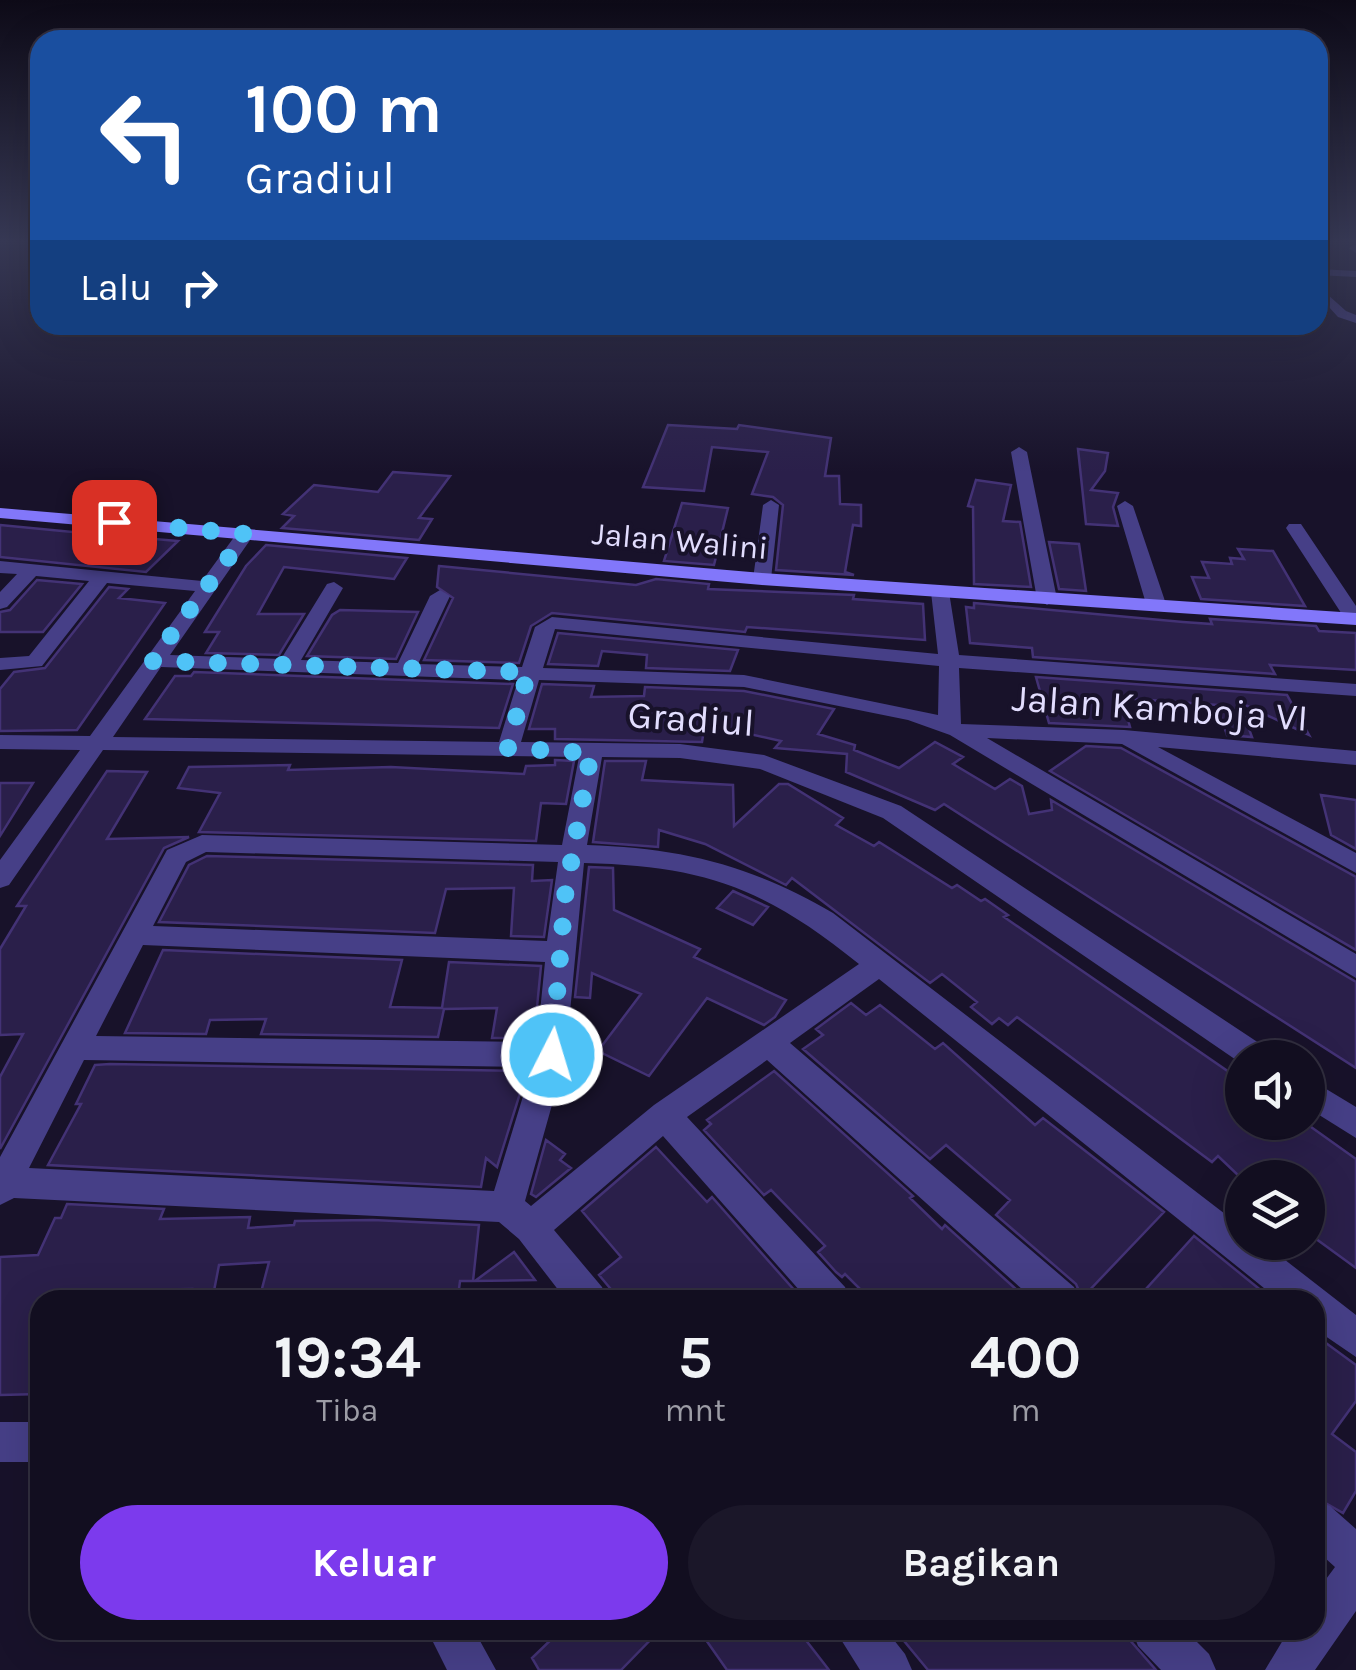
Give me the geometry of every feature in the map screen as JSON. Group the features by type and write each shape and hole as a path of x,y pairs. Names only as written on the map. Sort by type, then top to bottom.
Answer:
{"street":[{"path":"1019,452 1047,599"},
{"path":"762,579 772,505"},
{"path":"1125,506 1157,607"},
{"name":"Jalan Walini","path":"0,513 762,579 1356,618"},
{"path":"1295,528 1356,618"},
{"path":"0,879 246,534"},
{"path":"0,566 207,587"},
{"path":"0,603 31,570"},
{"path":"0,664 35,662 102,576"},
{"path":"287,666 334,588"},
{"path":"940,592 953,727"},
{"path":"405,668 440,596"},
{"path":"508,748 528,672 544,627 552,624 949,661 1356,690"},
{"path":"152,661 744,681 953,727 1356,967"},
{"name":"Jalan Kamboja VI","path":"953,727 1124,737 1356,758"},
{"path":"1124,737 1356,864"},
{"name":"Gradiul","path":"0,742 508,748 726,754 764,762 892,812 1230,1040"},
{"path":"518,1218 552,1055 571,854 591,753"},
{"path":"880,964 518,1218 2,1186 176,856 202,843 650,856 710,864 754,880 823,920 880,964 1295,1290"},
{"path":"137,935 561,952"},
{"path":"770,1044 1051,1290"},
{"path":"78,1048 552,1055"},
{"path":"1325,1103 1356,1124"},
{"path":"665,1115 823,1290"},
{"path":"518,1218 581,1290"},
{"path":"1325,1314 1356,1338"},
{"path":"0,1442 30,1442"},
{"path":"1325,1531 1356,1557"},
{"path":"1325,1618 1356,1574"},
{"path":"455,1640 473,1670"},
{"path":"865,1640 889,1670"},
{"path":"1164,1640 1192,1670"},
{"path":"1288,1670 1309,1640"}],"building":[{"path":"668,425 737,429 739,425 831,438 825,476 839,476 840,504 861,505 861,526 853,525 845,572 854,575 776,570 783,505 773,497 752,494 768,452 712,447 704,491 643,487"},
{"path":"1078,449 1108,453 1105,471 1091,490 1118,493 1113,507 1118,526 1086,524"},
{"path":"393,472 450,476 419,518 432,519 419,540 282,528 294,516 283,514 314,485 378,492"},
{"path":"976,480 1011,485 1003,521 1020,522 1031,587 974,584 973,507 968,506"},
{"path":"682,503 728,508 714,565 664,561"},
{"path":"0,525 178,541 146,572 0,557"},
{"path":"1049,542 1079,544 1086,591 1059,589"},
{"path":"266,545 407,558 394,579 284,567 258,614 304,614 279,655 206,653 219,632 205,632 246,566"},
{"path":"1238,549 1273,551 1305,606 1201,599 1192,577 1209,578 1202,562 1232,564 1230,558 1244,559"},
{"path":"439,566 636,585 656,579 709,584 708,589 854,595 853,599 923,604 925,640 747,627 745,632 552,613 531,626 519,663 424,660 453,598 437,587"},
{"path":"37,580 82,584 43,632 0,632 0,612 10,610"},
{"path":"109,587 128,589 119,598 165,603 77,730 0,731 0,689 14,672 45,668"},
{"path":"974,603 1212,624 1210,619 1316,626 1319,631 1356,633 1356,670 1270,665 1275,674 1033,657 1032,648 970,643 966,607 974,608"},
{"path":"340,610 418,612 396,659 307,656 332,615"},
{"path":"558,633 738,650 730,671 646,668 647,655 602,651 598,666 548,664"},
{"path":"194,672 513,684 499,728 145,719 175,676 191,676"},
{"path":"1036,677 1287,695 1309,735 1239,702 1252,737 1227,735 1217,705 1122,698 1130,727 1049,723"},
{"path":"542,684 594,686 591,697 644,696 645,687 744,691 834,709 818,734 855,745 854,750 899,768 935,742 963,757 953,764 995,789 1010,779 1022,786 1029,814 1052,810 1051,800 1356,982 1356,1068 1325,1048 1325,1040 1312,1040 944,804 935,810 846,772 847,754 775,748 781,741 705,724 702,742 555,739 555,729 529,729"},
{"path":"1086,746 1121,748 1356,877 1356,950 1050,771"},
{"path":"555,760 574,761 566,804 541,803 536,841 199,832 220,793 178,788 189,767 391,767 524,774 526,766 555,765"},
{"path":"605,761 646,761 642,780 733,785 734,826 779,784 788,784 843,818 836,825 874,846 879,842 952,888 957,885 981,901 985,899 1008,915 1004,917 1225,1069 1225,1140 1325,1140 1325,1137 1356,1159 1356,1268 1325,1245 1325,1160 1225,1163 1218,1156 1212,1162 1017,1017 1008,1025 999,1018 992,1024 971,1007 977,1002 942,974 930,983 792,878 786,885 705,844 659,830 658,847 593,842"},
{"path":"107,771 147,772 107,839 189,837 164,848 0,1149 0,1077 23,1034 0,1035 0,949 26,906 17,906"},
{"path":"0,783 33,783 0,836"},
{"path":"1321,795 1356,800 1356,849 1331,835"},
{"path":"207,856 533,865 532,881 552,880 544,937 511,936 514,888 446,889 435,933 159,922 189,865"},
{"path":"589,867 613,868 614,910 700,949 694,957 786,1000 775,1017 764,1025 707,998 649,1076 598,1051 641,994 592,973 590,998 575,997"},
{"path":"733,891 768,907 753,925 717,908"},
{"path":"163,950 402,960 390,1007 442,1008 449,962 541,966 534,1038 492,1038 497,1008 444,1009 438,1037 261,1034 266,1019 210,1020 206,1034 125,1033"},
{"path":"851,1003 866,1015 880,1005 935,1049 943,1043 1035,1125 1043,1118 1164,1212 1090,1290 1079,1290 996,1215 1010,1200 946,1145 930,1159 803,1049 823,1035 816,1029"},
{"path":"95,1065 527,1071 497,1167 486,1158 481,1187 48,1165 81,1104 76,1104"},
{"path":"774,1071 913,1196 910,1198 942,1229 945,1225 1017,1290 861,1290 845,1274 842,1277 836,1272 818,1252 825,1246 771,1190 764,1195 704,1130 711,1124 707,1120"},
{"path":"546,1140 565,1154 560,1160 571,1168 536,1197 531,1194"},
{"path":"656,1147 707,1202 712,1197 794,1290 612,1290 599,1275 621,1257 582,1211"},
{"path":"67,1204 164,1209 160,1219 250,1217 248,1228 294,1225 295,1221 479,1225 473,1281 460,1281 459,1290 262,1290 269,1262 219,1265 214,1290 30,1290 30,1394 0,1395 0,1257 38,1255 55,1218 61,1218"},
{"path":"1194,1236 1261,1290 1145,1290"},
{"path":"514,1252 535,1280 475,1281"},
{"path":"1325,1342 1356,1365 1356,1401 1332,1434 1356,1452 1356,1491 1343,1513 1325,1503"},
{"path":"551,1640 650,1640 621,1670 539,1670 532,1658"},
{"path":"706,1640 806,1640 829,1670 727,1670"},
{"path":"903,1640 1130,1640 1156,1670 928,1670"}],"route":[{"path":"114,522 246,534 152,661 528,672 508,748 591,753 565,896 552,1055"}]}
